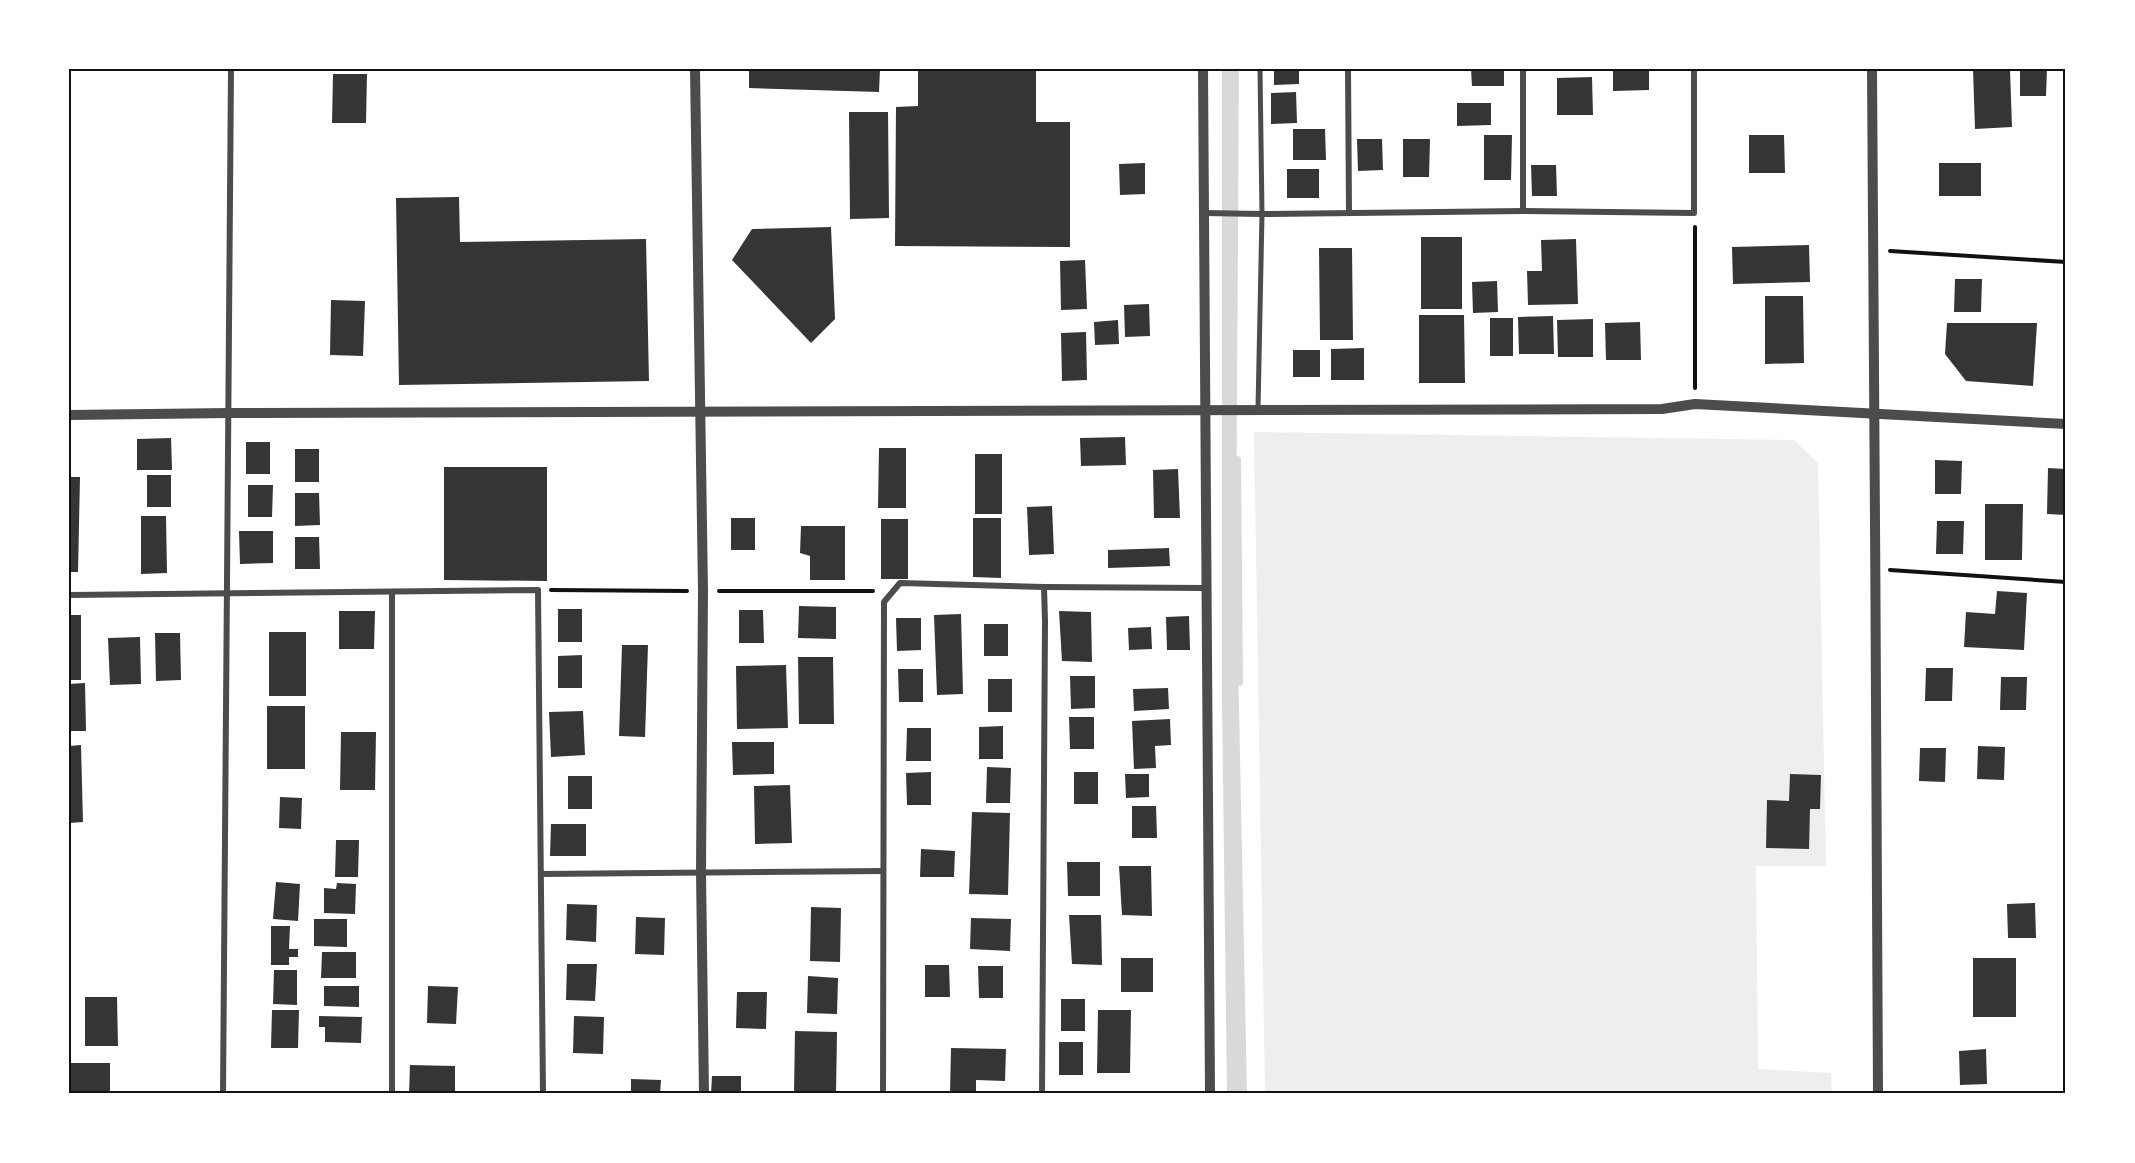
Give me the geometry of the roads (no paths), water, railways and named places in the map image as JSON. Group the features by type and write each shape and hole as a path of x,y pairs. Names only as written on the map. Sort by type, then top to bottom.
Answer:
{"street":[{"path":"223,1094 231,69"},
{"path":"695,69 703,591 701,872 704,1094"},
{"path":"1203,69 1210,1094"},
{"path":"1258,409 1262,214 1260,69"},
{"path":"1348,69 1349,213"},
{"path":"1523,69 1523,211"},
{"path":"1204,213 1523,211 1695,213 1694,69"},
{"path":"1872,69 1873,415 1879,817 1878,1094"},
{"path":"69,415 1662,409 1695,404 2066,424"},
{"path":"883,1094 884,602 900,583 1206,588"},
{"path":"1042,1094 1044,587"},
{"path":"69,595 538,590 543,1094"},
{"path":"392,592 392,1094"},
{"path":"541,874 883,871"}],"waterway":[{"path":"1237,460 1239,682"}]}
